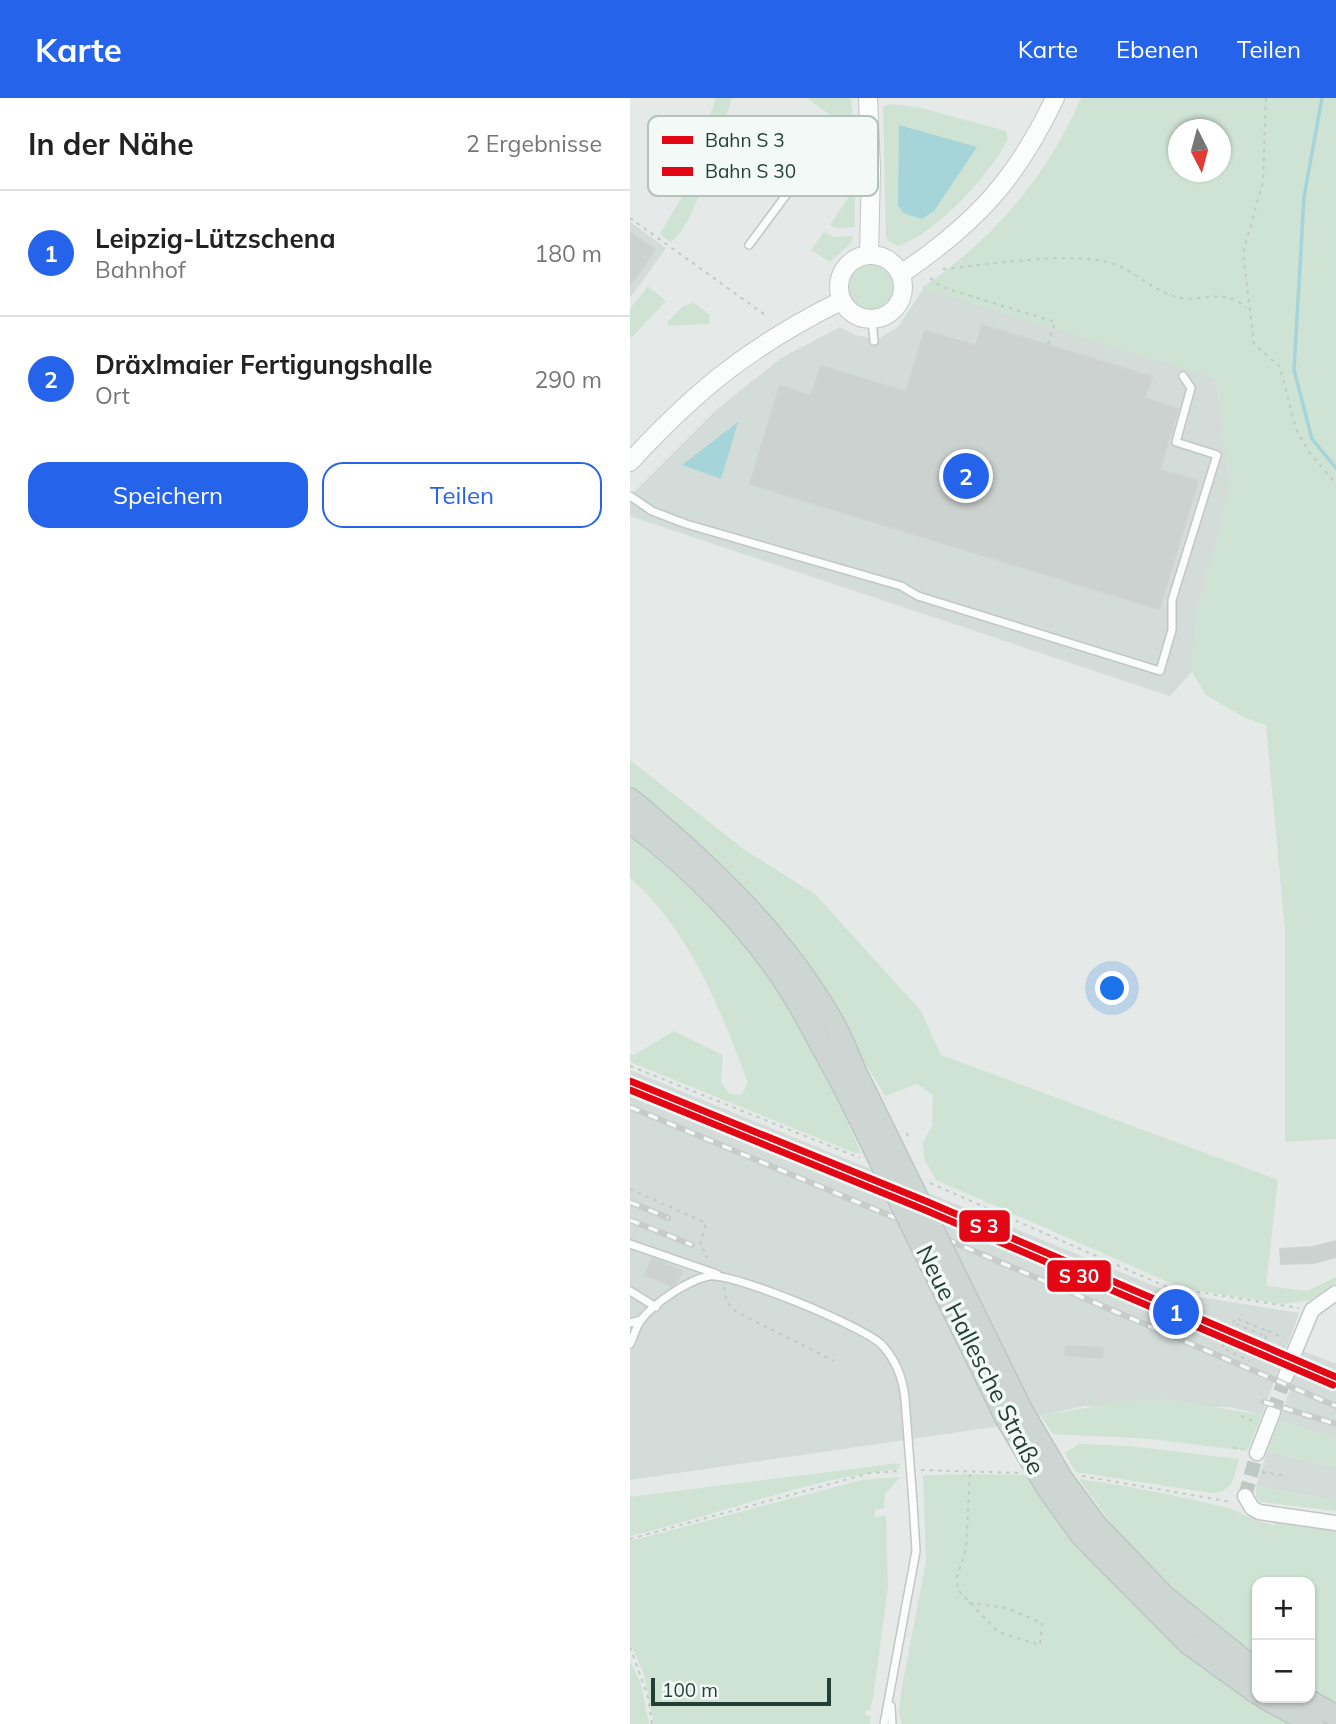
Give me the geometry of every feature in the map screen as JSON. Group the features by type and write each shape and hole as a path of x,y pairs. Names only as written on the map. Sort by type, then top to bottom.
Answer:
{"main road":[{"name":"Neue Hallesche Straße","path":"630,799 684,843 751,909 831,1019 850,1081 1006,1418 1048,1489 1089,1530 1164,1596 1252,1667"},
{"name":"Neue Hallesche Straße","path":"630,822 661,846 731,914 789,988 850,1081"},
{"name":"Neue Hallesche Straße","path":"1089,1530 1188,1643 1252,1688"},
{"path":"1274,1703 1312,1724"},
{"path":"1313,1703 1336,1716"}],"street":[{"path":"868,98 869,116"},
{"path":"901,274 954,235 988,205 1018,167 1055,98"},
{"path":"869,254 870,196"},
{"path":"869,254 889,260 901,274 902,296 896,307 885,316 872,320 854,315 841,301 838,285 841,274 856,258 869,254"},
{"path":"630,462 670,419 724,370 794,324 841,301"},
{"path":"1296,1348 1312,1310 1336,1293"},
{"path":"1257,1453 1273,1412"},
{"path":"1245,1496 1252,1508 1259,1512 1336,1522"}],"lane":[{"path":"749,245 785,196"},
{"path":"872,320 874,341"},
{"path":"630,496 652,511 686,524 901,586 918,596 1160,671 1172,630 1172,600 1217,456 1176,442 1191,388 1183,376"},
{"path":"630,1244 725,1276 841,1321 881,1343 896,1365 905,1399 916,1551 884,1724"},
{"path":"630,1344 641,1320 656,1307 699,1279 725,1276"},
{"path":"630,1291 656,1307"},
{"path":"630,1323 641,1320"},
{"path":"890,1694 892,1724"}],"path":[{"path":"1266,98 1263,182 1243,253 1254,344 1280,367 1296,429 1309,452 1336,484"},
{"path":"630,218 768,317"},
{"path":"943,269 1084,258 1114,264 1177,298 1220,295 1239,300 1248,310"},
{"path":"930,278 942,287 1055,322 1048,345"},
{"path":"630,1066 869,1161"},
{"path":"927,1182 1167,1287 1312,1310"},
{"path":"630,1189 706,1223 701,1245 708,1254 702,1269"},
{"path":"725,1276 725,1296 734,1311 834,1361"},
{"path":"1231,1328 1235,1318 1268,1331 1296,1348"},
{"path":"1233,1323 1265,1338 1268,1331"},
{"path":"1250,1355 1224,1342 1222,1348 1250,1361"},
{"path":"1241,1416 1258,1423"},
{"path":"920,1470 1028,1473"},
{"path":"630,1539 870,1474 907,1471"},
{"path":"969,1603 1007,1608 1042,1623 1040,1645 998,1632 969,1603 958,1590 957,1577 966,1549 970,1471"},
{"path":"1262,1472 1287,1476"},
{"path":"1082,1476 1120,1480 1225,1502 1238,1501 1245,1496"},
{"path":"630,1647 648,1697 652,1724"}],"shaded area":[{"path":"630,222 666,248 630,298"},
{"path":"926,285 1215,378 1231,486 1196,616 1192,672 1170,696 630,516 630,496 716,410 781,358 840,327 855,335 878,339 898,327"},
{"path":"630,1070 1169,1292 1299,1313 1262,1415 1230,1407 1084,1406 994,1427 630,1480"},
{"path":"1304,1351 1336,1364 1336,1439 1279,1421"},
{"path":"1267,1452 1336,1467 1336,1500 1256,1486"}],"green space":[{"path":"716,98 732,98 726,116 710,116"},
{"path":"807,98 851,98 853,116 831,116"},
{"path":"1081,98 1336,98 1336,1139 1285,1142 1285,930 1266,725 1245,718 1206,695 1192,672 1196,616 1231,486 1215,378 921,288 947,270 994,228 1015,205 1052,154"},
{"path":"890,104 917,107 1006,131 1008,139 975,185 945,216 929,229 898,246 888,241 886,236 883,107"},
{"path":"682,196 699,196 679,234 670,242 660,234"},
{"path":"849,196 855,196 855,227 836,228 830,225"},
{"path":"824,232 834,237 854,236 851,243 830,262 811,250"},
{"path":"871,258 882,260 891,266 897,275 897,297 891,306 882,312 871,314 860,312 851,306 845,297 843,286 845,275 851,266 860,260"},
{"path":"648,286 666,301 630,339 630,309"},
{"path":"694,303 710,315 709,324 669,326 667,323 683,306"},
{"path":"630,760 745,850 816,895 921,1011 941,1055 1278,1180 1266,1286 1307,1291 1336,1277 1336,1283 1310,1300 1281,1304 1182,1288 936,1180 924,1159 923,1143 932,1125 933,1095 917,1084 885,1096 807,965 730,872 630,787"},
{"path":"630,837 718,916 775,984 810,1043 861,1153 855,1153 630,1062 630,1054 634,1055 674,1031 723,1055 721,1083 730,1094 741,1095 748,1083 715,1000 687,947 651,899 630,878"},
{"path":"1166,1399 1262,1415 1247,1451 1151,1439 1053,1434 1041,1416 1123,1401"},
{"path":"1279,1421 1336,1439 1336,1467 1267,1452"},
{"path":"1079,1444 1129,1446 1239,1459 1228,1487 1212,1493 1076,1472 1065,1453"},
{"path":"899,1463 900,1469 832,1480 630,1536 630,1497"},
{"path":"923,1475 1026,1475 1080,1552 1083,1550 1149,1620 1218,1676 1252,1698 1252,1703 1260,1703 1293,1724 902,1724 899,1714 901,1692 926,1561"},
{"path":"900,1477 885,1494 884,1509 875,1509 875,1517 886,1516 888,1588 873,1698 870,1711 866,1710 865,1714 871,1717 870,1724 654,1724 643,1671 630,1644 630,1541 862,1480"},
{"path":"1079,1479 1206,1503 1274,1525 1275,1520 1336,1529 1336,1709 1315,1698 1315,1577 1252,1577 1252,1659 1143,1567"},
{"path":"1256,1486 1336,1500 1336,1511 1261,1502 1256,1498"},
{"path":"630,1661 641,1684 649,1724 630,1724"}],"water":[{"path":"899,125 977,147 934,211 922,219 903,213 898,205"},
{"path":"738,422 721,479 682,465"}],"building":[{"path":"630,232 655,250 630,285"},
{"path":"982,325 1152,377 1145,398 1178,409 1160,470 1198,481 1159,609 750,484 780,386 811,396 821,366 906,392 925,331 976,346"},
{"path":"1336,1241 1336,1257 1314,1263 1281,1264 1280,1249 1313,1247"},
{"path":"652,1258 682,1271 676,1283 672,1286 645,1275"},
{"path":"1066,1346 1103,1348 1102,1358 1065,1355"}],"waterway":[{"path":"1322,98 1304,197 1294,370 1312,439 1336,468"}],"tunnel":[{"path":"1273,1412 1285,1378"},
{"path":"1245,1496 1257,1453"}],"railway":[{"path":"630,1107 898,1219"},
{"path":"630,1202 668,1218"},
{"path":"630,1220 692,1245"},
{"path":"946,1239 1336,1406"},
{"path":"1264,1402 1336,1424"}],"transit line":[{"path":"630,1081 928,1202 1336,1377"},
{"path":"630,1090 925,1210 1333,1385"}],"place":[{"name":"Dräxlmaier Fertigungshalle","path":"966,476"},
{"name":"Leipzig-Lützschena","path":"1176,1312"}]}
